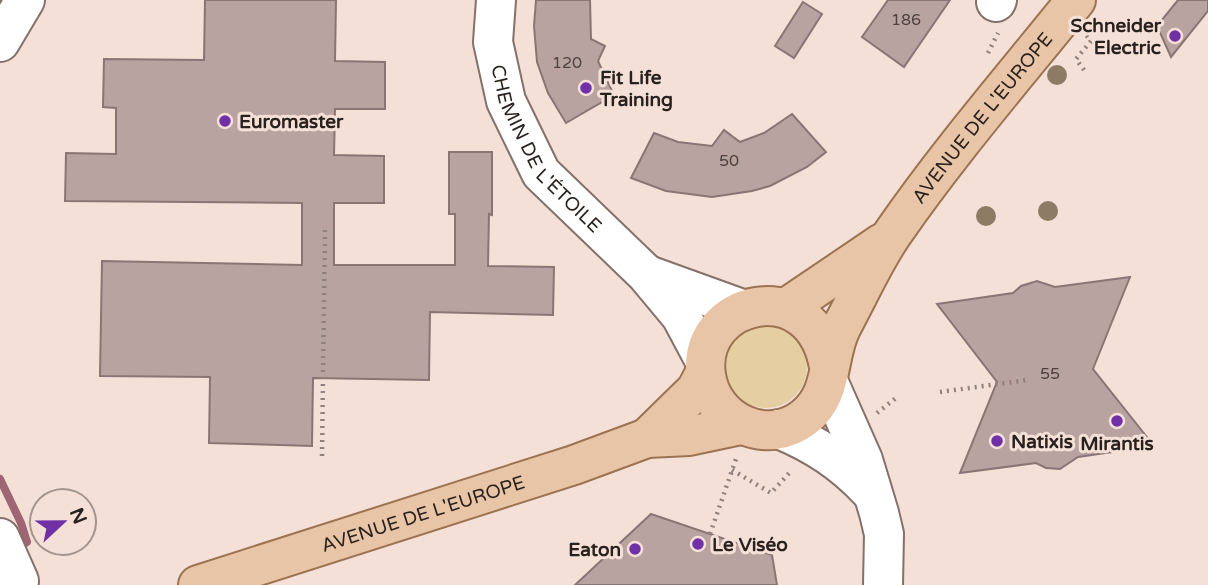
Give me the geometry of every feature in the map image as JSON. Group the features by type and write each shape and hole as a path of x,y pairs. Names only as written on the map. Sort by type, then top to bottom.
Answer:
{"main road":[{"name":"AVENUE DE L'EUROPE","path":"198,585 574,465 647,438 689,436 741,425 766,430 793,425 816,407 824,395 839,331 892,235 956,150 1077,14"},
{"name":"AVENUE DE L'EUROPE","path":"786,309 892,235"},
{"path":"745,310 758,306 786,309 803,317 817,330 826,348 829,374"},
{"name":"AVENUE DE L'EUROPE","path":"647,438 696,390 705,367 709,344 730,318 745,310"},
{"path":"705,367 709,389 716,404 727,416 741,425"}],"street":[{"path":"0,42 25,0"},
{"name":"CHEMIN DE L'ÉTOILE","path":"496,0 493,42 506,102 541,173 646,274 681,316 705,367"},
{"name":"CHEMIN DE L'ÉTOILE","path":"646,274 745,310"},
{"path":"829,374 863,460 884,534 883,585"},
{"path":"779,429 827,452 874,495"},
{"path":"0,538 19,581"}],"path":[{"path":"1077,14 1091,41 1076,60 1084,70"},
{"path":"322,456 325,227"},
{"path":"940,392 1027,380"},
{"path":"872,416 896,398"},
{"path":"710,534 732,470 771,493 796,466"}],"shaded area":[{"path":"766,326 782,330 795,338 803,351 807,367 803,383 795,396 782,404 766,408 750,404 737,396 729,383 725,367 729,351 737,338 750,330"}],"building":[{"path":"205,0 336,0 335,61 385,62 385,109 335,109 334,155 384,156 384,203 334,203 334,265 455,265 455,214 449,214 449,152 492,152 492,215 489,214 488,266 554,267 553,315 430,312 429,380 313,378 312,446 209,443 210,377 100,376 102,261 302,265 302,203 65,201 66,153 116,154 116,108 103,107 104,59 204,60"},
{"path":"536,0 590,0 591,39 605,46 598,61 614,95 566,123 548,93 537,62 534,26"},
{"path":"888,0 950,0 904,67 862,37"},
{"name":"Schneider Electric","path":"1178,0 1208,0 1208,11 1171,57 1157,26"},
{"path":"803,2 822,14 794,58 775,46"},
{"path":"792,114 826,152 807,167 770,186 712,197 666,191 631,178 654,133 678,142 712,146 724,130 740,142 764,133"},
{"path":"1130,277 1093,369 1154,446 1078,457 1060,469 1046,468 1036,463 960,473 997,382 937,304 1013,293 1021,286 1037,281 1055,287"},
{"path":"651,514 772,555 777,585 575,585"}],"waterway":[{"path":"0,4 2,0"},
{"path":"0,479 27,542 18,548"}],"place":[{"name":"Schneider Electric","path":"1175,36"},
{"name":"Fit Life Training","path":"586,88"},
{"name":"Euromaster","path":"225,121"},
{"name":"Mirantis","path":"1117,421"},
{"name":"Natixis","path":"997,441"},
{"name":"Le Viséo","path":"698,544"},
{"name":"Eaton","path":"635,549"}]}
